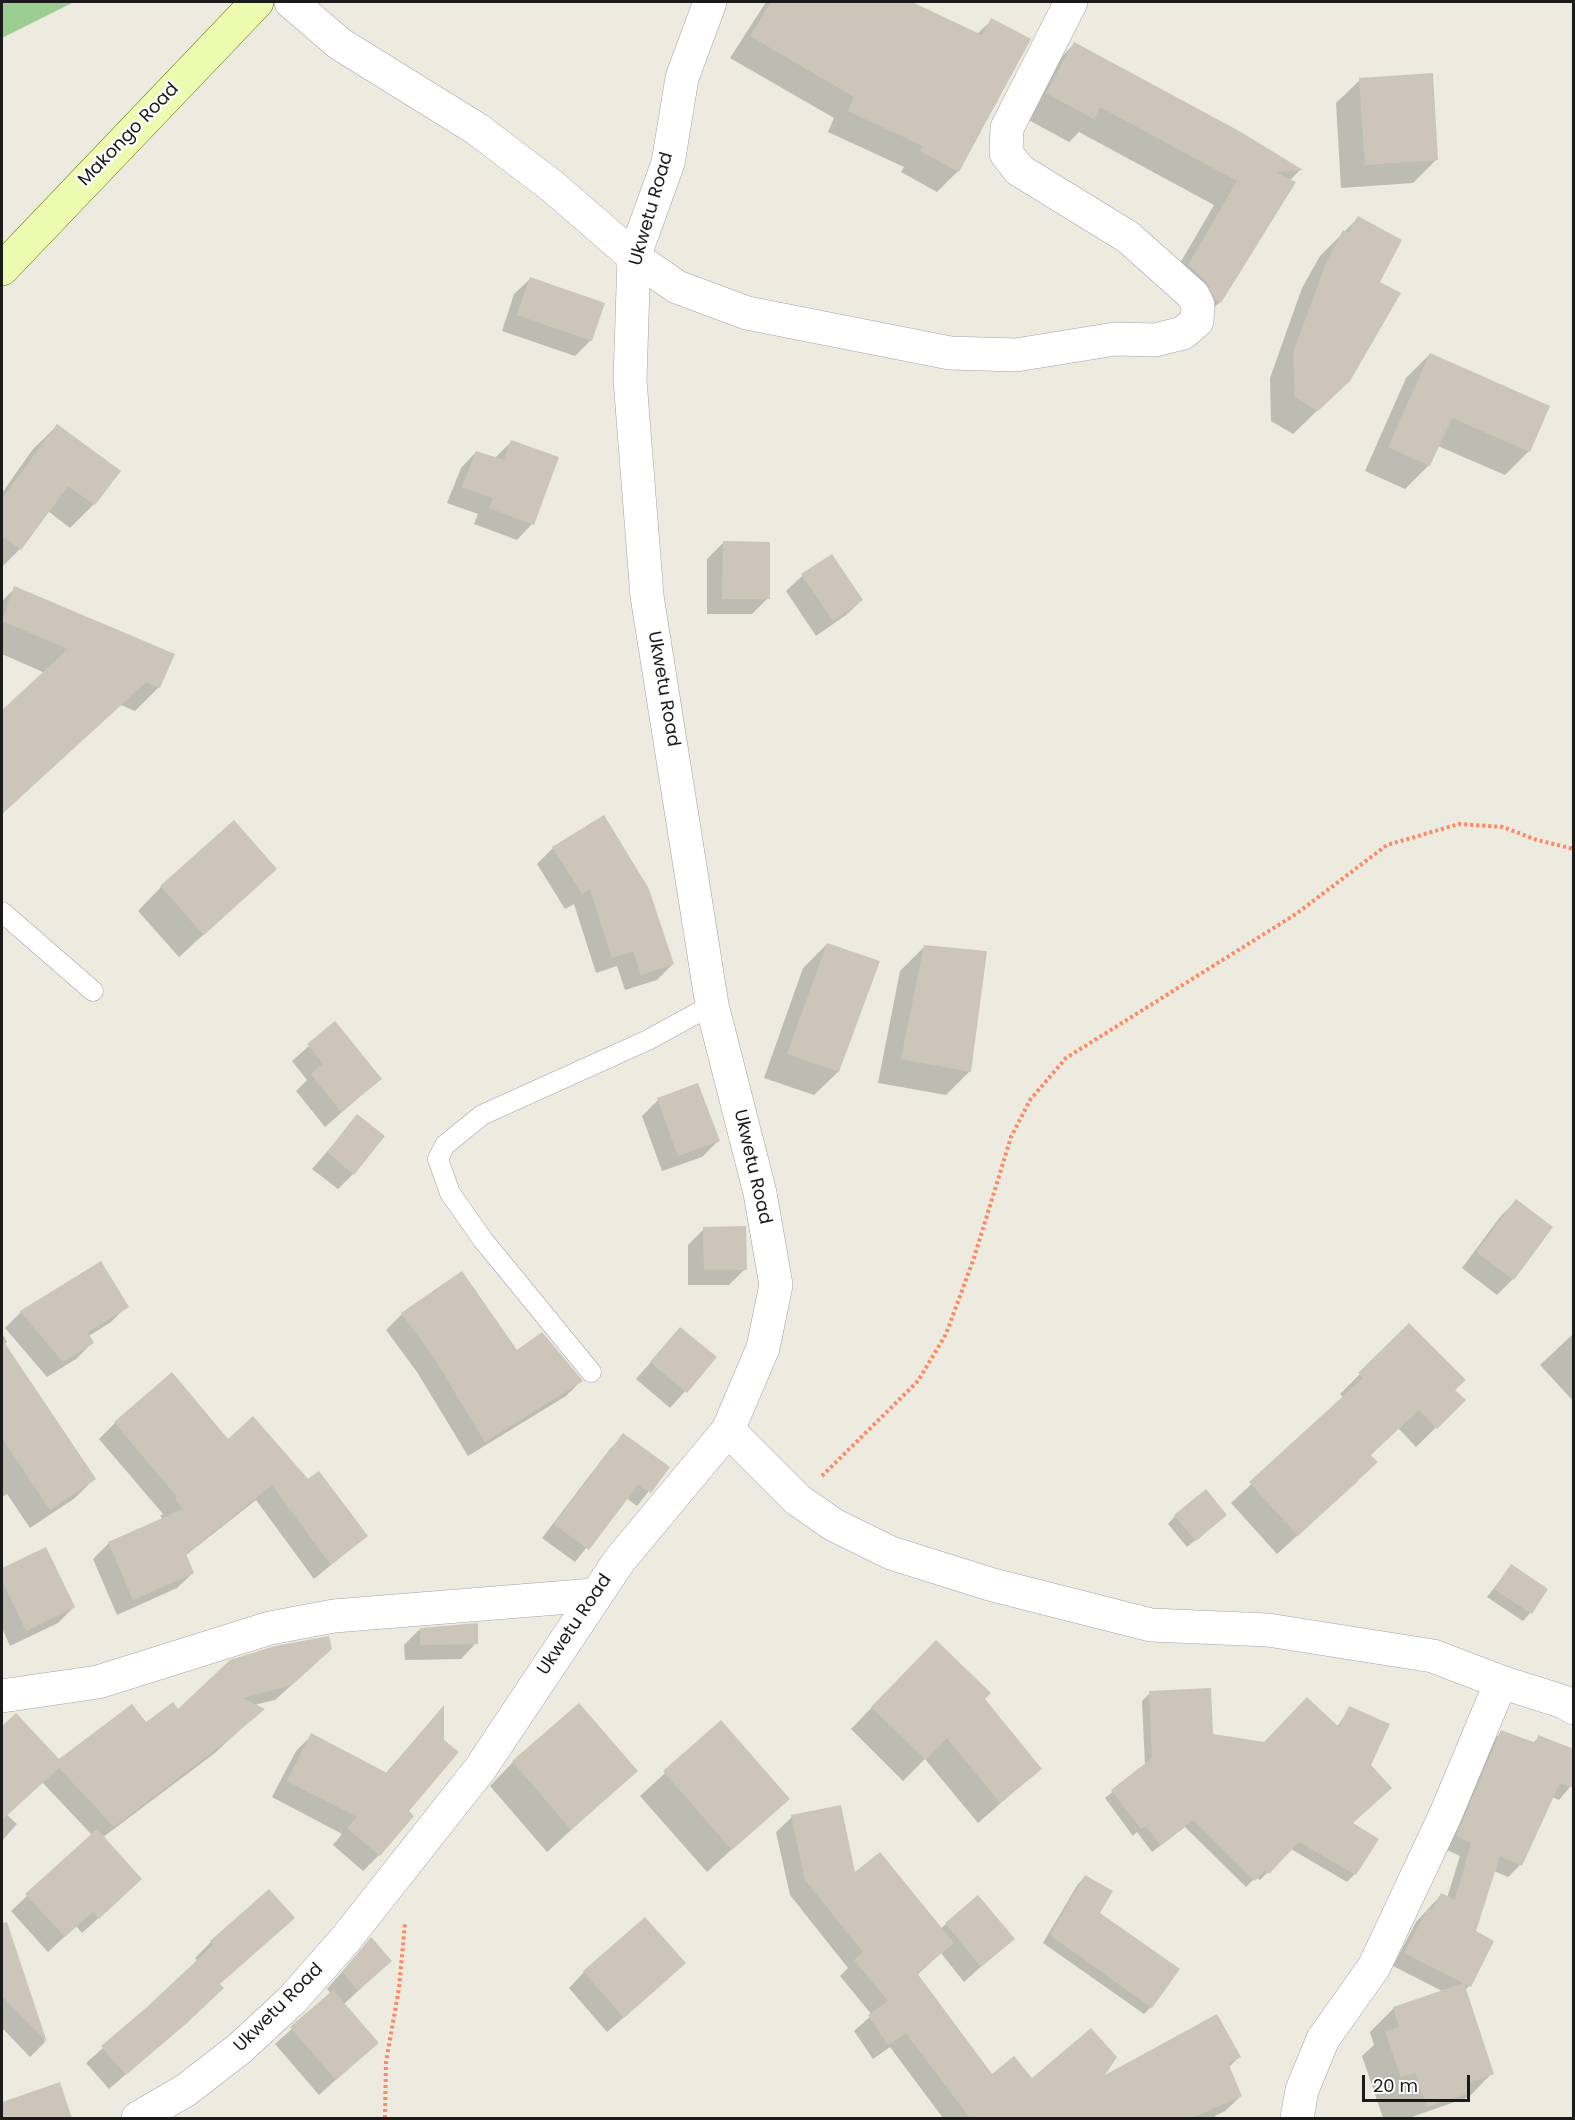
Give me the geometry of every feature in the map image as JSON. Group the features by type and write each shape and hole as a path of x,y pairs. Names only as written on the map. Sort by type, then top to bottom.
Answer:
{"street":[{"name":"Makongo Road","path":"2,269 257,2"},
{"path":"291,2 340,44 477,129 552,186 634,257 677,287 747,313 950,353 1016,355 1094,341 1155,340 1183,333 1197,321 1198,304 1193,295 1128,237 1019,170 1006,153 1007,128 1071,2"},
{"name":"Ukwetu Road","path":"138,2118 186,2090 239,2049 292,2000 337,1949 480,1769 594,1595 619,1561 728,1430 763,1348 776,1285 760,1193 712,1005 647,596 630,380 634,257 668,163 682,78 710,2"},
{"path":"728,1430 798,1500 834,1525 891,1553 993,1585 1151,1625 1268,1630 1433,1656 1501,1682 1564,1702 1574,1708"},
{"path":"2,1696 98,1682 270,1628 334,1616 594,1595"},
{"path":"1297,2118 1302,2090 1323,2039 1374,1967 1445,1816 1501,1682"}],"lane":[{"path":"2,912 93,991"},
{"path":"591,1372 483,1240 450,1193 438,1159 445,1144 482,1115 639,1045 712,1005"}],"path":[{"path":"798,1500 918,1381 946,1334 974,1258 1011,1137 1030,1100 1066,1058 1296,914 1387,845 1459,824 1503,827 1537,840 1574,849"},
{"path":"385,2118 386,2062 399,1988 405,1915"}],"green space":[{"path":"2,2 74,2 2,38"}],"building":[{"path":"771,2 912,2 982,35 991,18 1031,39 959,172 920,151 923,146 848,111 854,97 750,36"},
{"path":"1074,42 1241,132 1303,170 1276,172 1296,182 1221,303 1215,299 1206,281 1188,265 1237,181 1100,107 1094,119 1046,93"},
{"path":"1433,73 1438,160 1365,165 1359,78"},
{"path":"1358,216 1402,240 1380,282 1401,293 1350,381 1318,411 1295,397 1293,353 1326,263 1343,230 1348,233"},
{"path":"530,277 605,303 592,341 517,315"},
{"path":"1430,353 1550,406 1530,452 1452,418 1430,466 1388,447"},
{"path":"57,424 121,471 95,505 68,486 21,550 2,536 2,499"},
{"path":"511,440 559,457 534,525 489,508 493,498 462,487 476,451 504,460"},
{"path":"723,541 770,542 770,599 722,599"},
{"path":"832,554 863,600 833,621 801,574"},
{"path":"14,586 175,654 160,688 146,682 2,814 2,710 68,649 2,621"},
{"path":"604,815 649,889 674,964 641,975 633,951 612,958 590,889 582,894 552,847"},
{"path":"234,820 277,869 204,935 160,886"},
{"path":"827,943 880,961 839,1072 787,1054"},
{"path":"924,945 987,951 971,1072 901,1059"},
{"path":"335,1021 382,1079 341,1112 311,1074 323,1064 307,1044"},
{"path":"698,1083 720,1141 678,1156 657,1098"},
{"path":"357,1114 385,1136 354,1175 327,1152"},
{"path":"1516,1199 1553,1227 1514,1280 1476,1252"},
{"path":"746,1226 747,1270 704,1270 703,1227"},
{"path":"101,1261 129,1307 88,1332 94,1343 63,1362 20,1311"},
{"path":"462,1271 517,1350 542,1332 583,1381 485,1442 433,1356 401,1313"},
{"path":"1409,1323 1466,1380 1455,1390 1466,1400 1437,1429 1419,1410 1371,1455 1378,1462 1298,1536 1249,1482 1363,1378 1358,1373"},
{"path":"680,1327 717,1357 687,1393 650,1362"},
{"path":"2,1339 96,1479 50,1510 2,1438"},
{"path":"172,1372 228,1439 253,1416 308,1479 319,1471 368,1536 331,1565 272,1485 186,1554 194,1573 133,1600 108,1542 183,1509 175,1499 177,1497 114,1422"},
{"path":"623,1433 670,1467 651,1493 638,1485 589,1550 554,1524"},
{"path":"1206,1489 1227,1515 1196,1541 1174,1515"},
{"path":"46,1547 75,1607 26,1631 2,1580 2,1568"},
{"path":"1511,1564 1548,1589 1532,1614 1494,1589"},
{"path":"478,1623 478,1644 420,1645 420,1628"},
{"path":"329,1636 332,1649 292,1685 243,1698 265,1709 114,1827 59,1768 2,1820 2,1726 16,1713 59,1759 132,1704 146,1722 173,1702 178,1709 230,1660 275,1646"},
{"path":"936,1640 991,1693 985,1699 1042,1769 1000,1803 947,1738 926,1760 871,1707"},
{"path":"1211,1688 1213,1734 1264,1742 1307,1697 1339,1727 1349,1706 1390,1724 1371,1765 1392,1788 1353,1823 1379,1839 1356,1875 1299,1842 1269,1874 1265,1871 1255,1881 1193,1820 1160,1845 1146,1826 1141,1829 1111,1790 1152,1758 1149,1691"},
{"path":"579,1703 638,1771 571,1830 512,1761"},
{"path":"444,1705 444,1740 459,1752 409,1811 414,1816 380,1856 347,1828 357,1817 287,1781 311,1733 387,1773"},
{"path":"721,1720 790,1799 732,1850 663,1771"},
{"path":"1501,1730 1536,1743 1538,1735 1574,1749 1574,1788 1560,1783 1522,1866 1500,1856 1476,1931 1494,1941 1471,1987 1404,1953 1428,1908 1432,1910 1441,1893 1455,1900 1471,1843 1456,1836"},
{"path":"841,1805 855,1872 880,1852 954,1943 917,1973 992,2074 1014,2056 1032,2078 1091,2028 1117,2057 1105,2075 1217,2014 1241,2057 1228,2063 1242,2096 1192,2118 970,2118 906,2033 888,2045 868,2015 888,2001 854,1960 863,1952 805,1880 791,1815"},
{"path":"97,1829 142,1879 99,1919 93,1912 65,1937 25,1894"},
{"path":"1085,1875 1113,1891 1100,1913 1180,1969 1152,2008 1050,1935"},
{"path":"269,1889 295,1918 220,1984 224,1988 187,2023 126,2075 101,2046 147,2007 213,1945 210,1941"},
{"path":"978,1895 1015,1939 981,1967 945,1923"},
{"path":"645,1917 686,1963 624,2018 583,1971"},
{"path":"7,1922 47,2042 2,1996 2,1923"},
{"path":"371,1937 392,1961 358,1991 342,1972"},
{"path":"1464,1983 1494,2074 1466,2084 1469,2093 1427,2107 1415,2073 1401,2077 1385,2031 1399,2027 1393,2007"},
{"path":"333,1990 379,2043 336,2080 290,2027"},
{"path":"60,2082 72,2118 2,2118 2,2102"}]}
